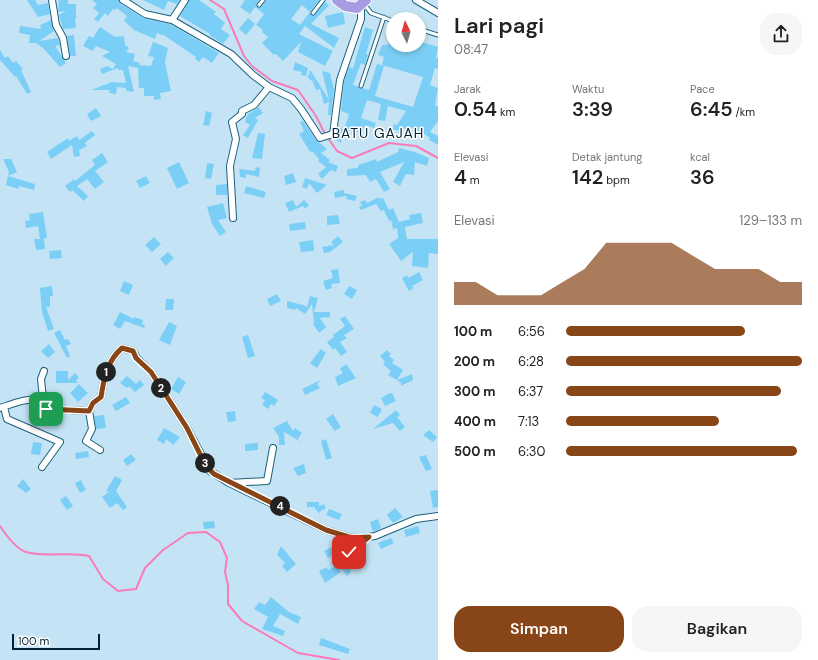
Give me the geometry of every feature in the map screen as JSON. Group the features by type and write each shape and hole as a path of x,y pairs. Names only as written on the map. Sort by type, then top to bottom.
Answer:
{"highway":[{"path":"337,0 350,7 357,8 363,2"}],"street":[{"path":"52,0 56,25 63,38 66,56"},
{"path":"123,0 145,14 172,20 232,54 253,75 268,87 292,98 320,138 333,134 340,80 361,19 363,2"},
{"path":"172,20 185,0"},
{"path":"416,0 438,13"},
{"path":"233,218 230,166 236,139 232,122 242,114 242,111 254,105 268,87"},
{"path":"100,450 86,441 92,429 89,411 93,403 101,397 107,368 113,356 122,348 133,351 136,358 151,372 183,422 210,471 326,530 352,538 369,537"},
{"path":"44,371 41,379 43,399 46,409 89,411"},
{"path":"42,467 60,442 7,419 2,408 15,402 31,398 43,399"},
{"path":"229,482 267,481 273,448"},
{"path":"349,552 369,537 416,519 438,516"}],"lane":[{"path":"259,5 263,0"},
{"path":"313,13 323,0"},
{"path":"361,86 384,17 371,14 363,2"},
{"path":"426,31 438,35"}],"building":[{"path":"27,0 35,0 38,5 48,3 50,14 38,17"},
{"path":"59,0 68,0 68,4 76,4 76,28 63,29 59,15 66,11 58,12"},
{"path":"92,0 119,0 121,4 143,18 170,24 219,53 212,63 203,57 199,62 195,59 196,57 162,34 157,33 155,39 134,30 124,21 127,16 117,8 115,10 113,9 108,16 105,13 98,22 94,19 99,13 93,8 97,4"},
{"path":"143,0 180,0 177,4 168,1 164,10"},
{"path":"189,0 199,0 216,12 214,14 225,23 221,29 230,35 223,44 209,35 210,34 180,16"},
{"path":"245,0 259,0 256,5 259,8 266,0 319,0 310,12 313,16 325,2 329,5 311,24 339,38 334,48 305,26 299,34 333,51 325,66 298,52 301,42 283,61 276,54 274,55 262,43 268,37 262,32 263,30 256,25 264,14 255,7 250,14 240,7","holes":["302,5 310,12 300,25 291,19"]},
{"path":"343,12 345,24 328,28 325,16"},
{"path":"248,18 255,24 246,35 239,29"},
{"path":"51,20 54,31 39,41 58,38 60,45 55,46 66,63 60,67 43,48 36,43 29,43 30,35 19,33 20,26 41,29 40,25"},
{"path":"100,27 115,37 124,36 125,45 129,48 126,52 135,54 133,61 140,63 139,65 151,66 154,57 148,56 153,42 168,48 165,62 171,91 160,93 161,99 154,100 154,96 144,96 144,88 139,88 138,68 128,66 134,92 126,91 126,88 117,87 116,94 109,93 110,90 91,90 112,82 126,83 123,70 118,70 118,68 102,74 100,69 107,66 113,69 116,64 102,56 110,52 96,46 93,51 83,46 89,36 93,38"},
{"path":"365,27 373,30 366,54 368,55 365,65 361,63 353,85 369,90 377,64 384,66 375,96 413,107 423,77 382,65 384,57 378,55 382,45 386,45 386,52 426,52 426,43 438,47 436,58 438,58 438,69 435,68 430,85 438,88 435,106 438,106 438,121 430,132 438,136 438,145 429,140 430,138 426,135 410,127 408,131 401,126 399,131 393,129 394,124 397,125 406,111 388,106 385,121 378,120 381,104 367,100 361,118 376,123 374,128 365,125 362,133 344,130 349,114 341,111 344,81 349,67 353,68"},
{"path":"74,35 76,56 70,56 67,36"},
{"path":"0,50 5,58 8,56 13,63 16,61 23,69 21,70 31,92 27,94 16,76 15,77 0,60"},
{"path":"295,62 308,68 306,76 301,75 302,72 293,70"},
{"path":"309,71 311,71 329,100 322,71 330,73 334,89 331,115 328,115 329,102 324,104 320,89 316,90 312,80 311,81 307,76 310,74"},
{"path":"259,107 263,113 255,118 258,120 248,138 243,135 250,125 245,122 246,118 248,114"},
{"path":"96,108 101,116 91,121 87,114"},
{"path":"206,111 212,113 209,126 203,125"},
{"path":"303,121 316,140 327,149 321,153 330,160 328,162 338,166 336,172 331,170 322,179 318,174 326,167 318,161 319,159 312,151 310,152 299,134 304,131 300,122"},
{"path":"340,128 346,131 341,143 335,139"},
{"path":"92,131 95,135 85,143 87,146 79,150 80,156 74,157 72,145 51,159 47,152 68,138 69,141 77,136 79,140"},
{"path":"258,133 265,134 262,159 252,158"},
{"path":"399,148 415,152 429,158 427,166 415,162 414,175 406,174 400,186 393,182 404,162 380,172 390,189 384,192 376,179 370,182 366,175 347,176 347,169 358,168 358,165 376,159 377,162 398,152"},
{"path":"102,153 108,162 95,171 104,182 95,189 87,179 77,186 88,196 84,201 72,190 70,192 65,186 74,179 75,181 95,165 92,160"},
{"path":"3,159 11,159 17,172 8,176 9,172"},
{"path":"179,162 189,183 177,189 167,168"},
{"path":"207,163 214,164 211,179 205,178"},
{"path":"256,167 260,168 259,177 246,174 246,178 240,177 239,169 255,171"},
{"path":"293,173 296,182 286,185 284,176"},
{"path":"8,176 35,184 34,190 19,186 18,189 6,185"},
{"path":"146,176 150,183 140,188 136,181"},
{"path":"305,178 327,185 317,193 309,183 307,189 302,187"},
{"path":"227,184 227,195 216,195 216,185"},
{"path":"246,186 266,192 264,198 244,193"},
{"path":"344,190 344,193 357,196 355,201 346,199 347,196 335,198 334,192"},
{"path":"379,197 380,199 383,198 389,210 393,208 399,222 410,219 409,215 421,213 423,223 405,227 407,239 438,239 438,254 429,253 428,268 412,266 413,252 401,261 389,244 398,238 397,228 393,229 391,220 389,221 384,210 381,211 376,204 361,210 359,207 362,206 360,202 365,200 367,203"},
{"path":"293,200 296,207 304,200 309,205 305,209 303,206 289,212 285,203"},
{"path":"223,203 227,218 218,220 226,232 220,236 212,224 207,207"},
{"path":"43,212 47,238 44,238 45,249 36,250 34,239 40,239 38,226 26,228 25,221 30,220 29,214"},
{"path":"338,215 340,224 327,225 327,216"},
{"path":"305,222 306,229 290,231 289,224"},
{"path":"338,236 343,242 330,252 324,253 322,247 334,245 331,242"},
{"path":"154,237 161,244 152,252 145,245"},
{"path":"313,240 314,251 301,252 299,242"},
{"path":"61,250 62,258 50,259 49,251"},
{"path":"168,252 174,258 166,266 160,259"},
{"path":"338,269 340,283 331,284 332,288 326,290 323,281 333,278 331,270"},
{"path":"419,272 423,280 412,286 414,288 409,291 402,278 407,275 408,278"},
{"path":"124,281 133,285 129,295 120,291"},
{"path":"52,286 53,296 50,296 50,307 46,307 54,329 48,331 42,312 40,288"},
{"path":"349,286 357,290 352,299 344,294"},
{"path":"277,294 281,301 270,306 267,299"},
{"path":"310,296 318,298 314,312 330,312 330,317 320,318 326,327 319,333 313,324 312,304 305,314 296,308 295,310 287,308 287,301 307,307"},
{"path":"166,299 174,299 173,310 165,310"},
{"path":"120,312 134,319 134,317 143,320 142,324 145,325 144,328 125,321 120,329 113,325"},
{"path":"345,316 354,329 344,335 347,338 340,342 347,352 341,356 335,348 333,350 327,342 334,337 333,335 345,326 340,319"},
{"path":"169,322 177,326 170,345 159,340"},
{"path":"60,330 65,340 68,339 71,344 66,346 70,356 67,358 54,333"},
{"path":"248,335 255,356 248,358 242,337"},
{"path":"49,344 55,352 48,358 41,351"},
{"path":"321,349 326,353 317,368 310,363"},
{"path":"387,350 391,354 389,356 394,360 392,363 403,370 397,380 388,375 391,371 383,364 385,362 380,356"},
{"path":"346,364 356,378 338,386 335,377 343,373 340,369"},
{"path":"56,371 68,371 68,380 75,373 79,378 76,380 78,383 56,383"},
{"path":"412,374 413,380 401,386 401,383 397,380"},
{"path":"127,376 136,384 140,380 144,385 135,392 129,386 127,388 120,383"},
{"path":"178,377 186,382 179,394 171,389"},
{"path":"321,380 317,384 320,388 305,395 302,389"},
{"path":"79,384 88,393 78,402 70,393"},
{"path":"265,392 278,400 274,406 271,404 268,409 262,405 265,400 261,398"},
{"path":"392,393 396,401 385,406 381,398"},
{"path":"126,397 130,403 116,411 112,405"},
{"path":"374,405 382,409 378,417 370,413"},
{"path":"396,410 400,415 397,417 405,427 400,431 393,423 373,429"},
{"path":"235,411 236,421 228,422 226,412"},
{"path":"333,414 341,427 335,431 326,419"},
{"path":"104,415 106,428 96,429 94,416"},
{"path":"287,421 293,431 295,428 302,433 298,439 301,442 284,432 285,445 279,445 279,437 273,428"},
{"path":"164,428 180,437 173,445 166,439 164,444 157,440"},
{"path":"429,430 437,437 433,442 423,435"},
{"path":"326,439 332,458 326,460 321,441"},
{"path":"33,442 42,443 40,455 31,454"},
{"path":"258,443 258,450 245,451 245,444"},
{"path":"88,451 89,457 76,459 75,453"},
{"path":"131,454 136,460 127,466 123,460"},
{"path":"426,455 432,469 426,471 419,457"},
{"path":"304,464 306,473 298,476 293,468"},
{"path":"115,476 122,480 116,491 127,507 123,510 117,503 110,508 102,497 109,492 106,491"},
{"path":"23,479 31,489 26,493 17,486"},
{"path":"81,480 86,490 80,493 75,483"},
{"path":"438,490 438,507 433,508 430,491"},
{"path":"66,496 73,506 67,510 60,500"},
{"path":"307,502 319,502 319,506 324,504 326,508 319,512 320,515 314,507 307,507"},
{"path":"395,508 403,517 393,523 387,515"},
{"path":"329,509 342,514 339,520 326,515"},
{"path":"378,519 381,528 373,532 370,522"},
{"path":"214,521 215,528 204,529 203,522"},
{"path":"418,526 420,533 406,537 404,530"},
{"path":"391,538 394,543 381,549 378,543"},
{"path":"339,543 342,550 328,558 324,551"},
{"path":"281,546 296,564 287,572 282,566 285,563 277,555"},
{"path":"352,555 359,564 350,570 351,572 347,576 341,568 348,562 346,558"},
{"path":"337,565 341,572 325,583 319,571 327,567 328,570"},
{"path":"271,597 289,612 301,617 298,624 280,614 273,626 285,631 283,636 262,629 268,617 254,609 259,602 265,605"},
{"path":"321,638 350,649 348,654 319,645"}],"waterway":[{"path":"210,0 224,9 244,56 252,66 272,81 298,90 316,116 325,134"},
{"path":"328,138 337,151 352,158 389,143 416,146 438,158"},
{"path":"0,526 15,545 26,552 34,554 73,554 89,556 103,579 118,591 136,589 145,568 163,550 188,533 206,532 220,542 227,558 225,572 228,585 228,604 242,621 298,653 339,660"}],"district":[{"name":"BATU GAJAH","path":"378,133"}],"route":[{"path":"46,409 89,411 93,403 101,397 107,368 113,356 122,348 133,351 136,358 151,372 187,428 210,471 326,530 352,538 369,537 349,552"}]}
